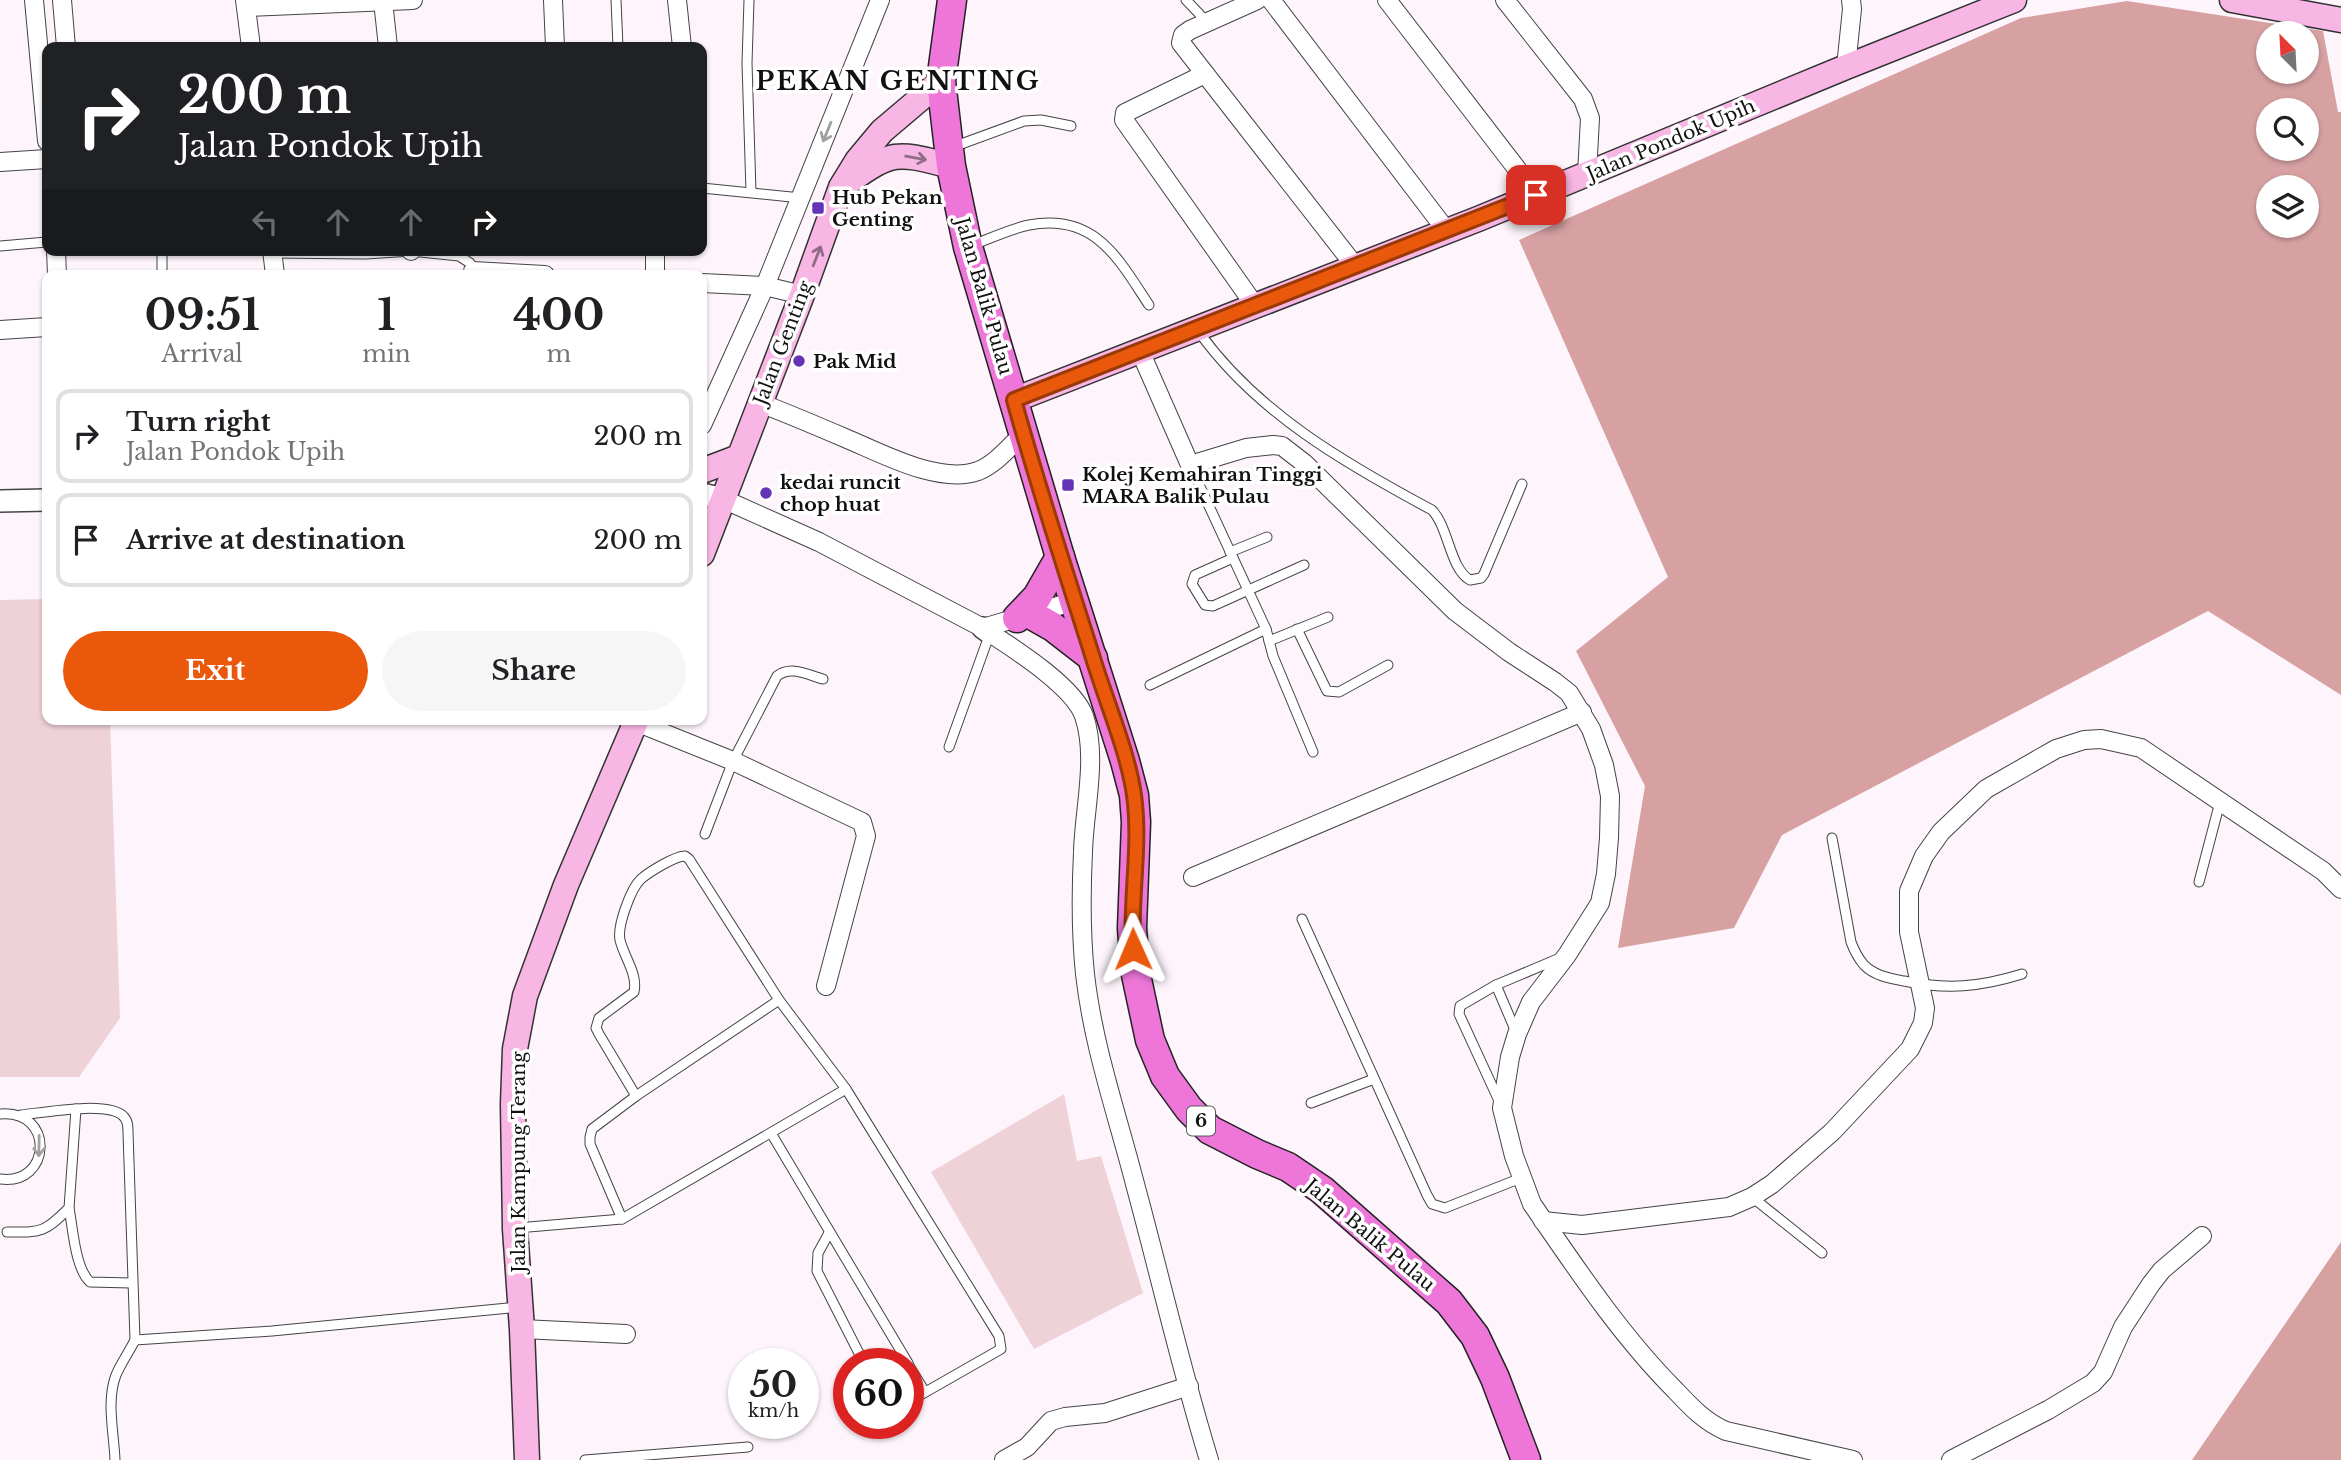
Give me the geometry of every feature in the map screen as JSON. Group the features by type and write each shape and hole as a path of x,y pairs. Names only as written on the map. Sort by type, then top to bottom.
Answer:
{"main road":[{"name":"Jalan Balik Pulau","path":"952,0 941,81 949,157 968,247 1134,795 1136,856 1132,928 1135,970 1150,1040 1166,1076 1189,1109 1210,1130 1288,1167 1322,1190 1449,1302 1475,1336 1495,1378 1526,1460"},
{"name":"Jalan Pondok Upih","path":"1014,400 1536,195 2014,0"},
{"path":"2232,0 2341,20"},
{"name":"Jalan Genting","path":"712,496 739,457 841,187 869,144 941,81"},
{"path":"841,187 887,157 949,157"},
{"path":"707,469 739,457"},
{"path":"707,525 712,496"},
{"path":"1060,557 1023,616 1053,627 1093,657"},
{"name":"Jalan Kampung Terang","path":"527,1460 515,1228 513,1104 516,1049 525,996 566,885 635,725"}],"street":[{"path":"34,0 42,81"},
{"path":"62,0 66,42"},
{"path":"250,42 246,4 413,0"},
{"path":"554,0 555,42"},
{"path":"677,0 681,42"},
{"path":"707,412 765,286 880,0"},
{"path":"1257,0 1190,30 1183,35 1181,43 1355,265"},
{"path":"1271,0 1446,230"},
{"path":"1387,0 1536,195"},
{"path":"1505,0 1583,99 1590,118 1587,174"},
{"path":"1846,67 1851,0"},
{"path":"383,1 387,42"},
{"path":"1205,74 1125,113 1124,120 1256,307"},
{"path":"0,162 42,159"},
{"path":"707,283 765,286 802,295"},
{"path":"0,330 42,327"},
{"path":"1140,351 1190,465 1260,445 1282,446 1304,463 1455,611 1509,652 1555,681 1569,693 1582,712 1604,765 1610,796 1606,874 1600,903 1567,955 1531,1002 1510,1057 1502,1108 1521,1178 1532,1205 1632,1343 1700,1416 1726,1431 1853,1460"},
{"path":"760,403 913,466 948,474 965,474 979,470 994,461 1023,433"},
{"path":"712,496 818,542 987,630 1046,673 1076,701 1084,713 1090,743 1083,853 1085,973 1105,1079 1189,1386 1203,1458"},
{"path":"0,501 42,500"},
{"path":"987,630 1075,601"},
{"path":"1193,877 1582,712"},
{"path":"647,725 733,761 862,822 866,836 826,986"},
{"path":"1543,1221 1582,1224 1729,1207 1772,1184 1832,1132 1910,1049 1923,1023 1925,1008 1909,932 1909,891 1924,856 1941,832 1986,789 2056,750 2084,740 2101,738 2141,748 2323,871 2341,889"},
{"path":"1951,1460 2048,1410 2093,1383 2103,1372 2123,1327 2151,1284 2162,1270 2202,1236"},
{"path":"521,1318 626,1334"},
{"path":"1004,1460 1027,1447 1051,1421 1105,1413 1189,1386"}],"lane":[{"path":"616,0 618,42"},
{"path":"748,0 751,192"},
{"path":"1186,0 1208,23"},
{"path":"949,157 1024,121 1041,120 1071,126"},
{"path":"707,188 800,198"},
{"path":"968,247 1030,225 1059,224 1085,230 1105,245 1149,305"},
{"path":"0,246 42,242"},
{"path":"459,256 470,263 472,270"},
{"path":"1197,329 1230,371 1284,419 1339,457 1432,510 1441,523 1460,572 1470,580 1481,578 1484,574 1522,484"},
{"path":"1190,465 1266,629 1273,656 1313,752"},
{"path":"1267,537 1195,575 1192,584 1201,601 1209,606 1304,565"},
{"path":"1269,641 1328,617"},
{"path":"1150,685 1266,629"},
{"path":"1297,629 1327,691 1339,692 1388,665"},
{"path":"949,747 987,630"},
{"path":"705,834 733,761 777,677 793,671 823,679"},
{"path":"2199,882 2220,802"},
{"path":"1832,838 1851,942 1865,966 1886,978 1954,988 2022,974"},
{"path":"636,1096 599,1034 596,1022 634,992 635,982 619,932 622,917 635,887 641,878 681,856 689,859 779,1000 846,1089 1001,1341 1001,1349 925,1392"},
{"path":"1302,919 1432,1204 1445,1208 1521,1178"},
{"path":"1502,1108 1459,1014 1460,1006 1496,985 1567,955"},
{"path":"1496,985 1517,1034"},
{"path":"622,1219 590,1144 590,1137 597,1124 779,1000"},
{"path":"1311,1103 1374,1079"},
{"path":"515,1228 622,1219 846,1089"},
{"path":"76,1110 69,1208 84,1277 90,1282 131,1283"},
{"path":"0,1113 21,1115 109,1110 122,1115 126,1120 135,1340 116,1375 111,1400 116,1460"},
{"path":"0,1179 17,1179 29,1172 38,1162 41,1149 39,1135 32,1123 21,1115"},
{"path":"771,1133 898,1348"},
{"path":"1752,1197 1822,1254"},
{"path":"7,1232 38,1232 49,1227 69,1208"},
{"path":"829,1233 818,1253 817,1271 856,1348"},
{"path":"135,1340 521,1318"},
{"path":"585,1460 748,1447"}],"shaded area":[{"path":"2127,1 2258,21 2256,84 2319,84 2319,30 2323,31 2338,112 2341,112 2341,695 2208,611 1782,835 1734,928 1618,948 1645,786 1576,651 1668,577 1519,240 2021,18"},
{"path":"42,599 42,725 110,725 120,1018 79,1077 0,1077 0,600"},
{"path":"1064,1094 1077,1161 1101,1156 1143,1293 1034,1349 931,1172"},
{"path":"2341,1242 2341,1460 2192,1460"}],"place":[{"name":"Hub Pekan Genting","path":"818,208"},
{"name":"Pak Mid","path":"799,361"},
{"name":"Kolej Kemahiran Tinggi MARA Balik Pulau","path":"1068,485"},
{"name":"kedai runcit chop huat","path":"766,493"}],"district":[{"name":"PEKAN GENTING","path":"898,81"}],"route":[{"path":"1133,949 1136,822 1134,795 1014,400 1536,195"}]}
